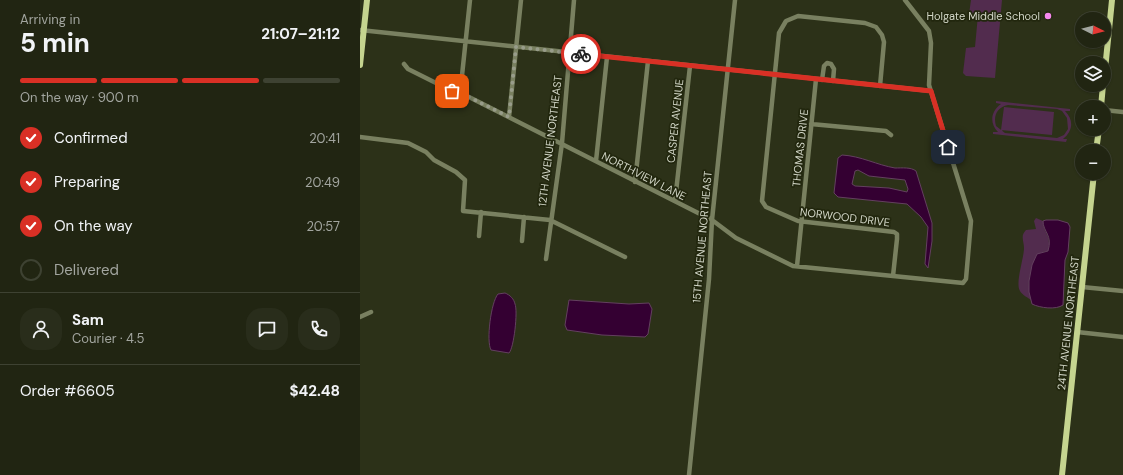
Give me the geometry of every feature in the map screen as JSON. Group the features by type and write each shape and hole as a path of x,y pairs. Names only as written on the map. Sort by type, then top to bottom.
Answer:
{"main road":[{"path":"360,65 362,30 367,0"},
{"path":"1106,56 1112,0"},
{"name":"24TH AVENUE NORTHEAST","path":"1062,475 1093,180"}],"street":[{"path":"404,64 408,69 452,91 461,90 470,0"},
{"path":"509,117 521,0"},
{"name":"12TH AVENUE NORTHEAST","path":"546,259 550,220 562,143 574,0"},
{"name":"15TH AVENUE NORTHEAST","path":"689,475 709,279 712,220 735,0"},
{"path":"362,30 931,91 929,81 931,47 929,31 905,0"},
{"path":"774,75 780,28 789,19 798,16 857,22 873,26 881,32 884,38 880,86"},
{"path":"596,161 607,57"},
{"path":"636,182 648,61"},
{"name":"THOMAS DRIVE","path":"797,266 811,124 819,79 824,66 827,64 831,64 834,67 833,81"},
{"name":"CASPER AVENUE","path":"675,201 690,66"},
{"name":"NORWOOD DRIVE","path":"774,75 762,201 766,206 801,222 894,232 897,234 897,239 893,276"},
{"name":"NORTHVIEW LANE","path":"461,90 509,117 712,220 736,238 788,264 964,283 966,279 971,221 931,91"},
{"path":"1111,111 1123,112"},
{"path":"811,124 886,132 891,135"},
{"path":"360,137 408,143 426,152 434,160 456,172 465,180 463,210 550,220 625,257"},
{"path":"479,236 481,212"},
{"path":"522,241 524,217"},
{"path":"1082,287 1123,291"},
{"path":"360,317 371,312"},
{"path":"1077,332 1123,337"}],"shaded area":[{"path":"971,0 1002,0 995,78 966,76 963,73 966,48 975,47 978,15 969,14"},
{"path":"996,101 1070,109 1070,111 1065,111 1071,122 1069,133 1063,139 1067,139 1066,142 993,134 993,132 998,132 993,125 992,117 995,110 1001,104 996,103","holes":["1008,105 1057,109 1062,111 1067,118 1068,129 1064,135 1057,138 1005,133 996,126 995,122 997,112 1004,106"]},
{"path":"1004,107 1054,112 1052,135 1001,130"},
{"path":"842,155 849,156 888,167 909,168 916,171 932,223 932,241 928,268 925,264 928,227 921,217 907,204 838,197 834,193 838,158","holes":["858,170 869,176 905,180 908,189 907,192 889,188 855,186 852,184 855,171"]},
{"path":"1036,218 1043,221 1049,246 1048,251 1043,252 1032,269 1030,275 1029,287 1032,301 1020,291 1019,282 1024,252 1023,234 1026,230 1036,229 1034,221"},
{"path":"1058,220 1068,223 1070,227 1068,252 1065,260 1063,305 1056,308 1032,304 1029,292 1029,281 1032,265 1037,254 1048,251 1049,237 1043,225 1043,221"},
{"path":"505,293 513,299 516,308 514,337 509,353 491,350 489,339 491,313 495,298 498,294"},
{"path":"569,300 629,304 649,303 652,309 648,334 645,337 602,335 567,330 565,325"}],"way so far":[{"path":"452,91 461,88 461,91 467,96 509,117 516,47 581,54"}],"place":[{"name":"Holgate Middle School","path":"1048,16"}],"route":[{"path":"581,54 931,91 948,147"}]}
